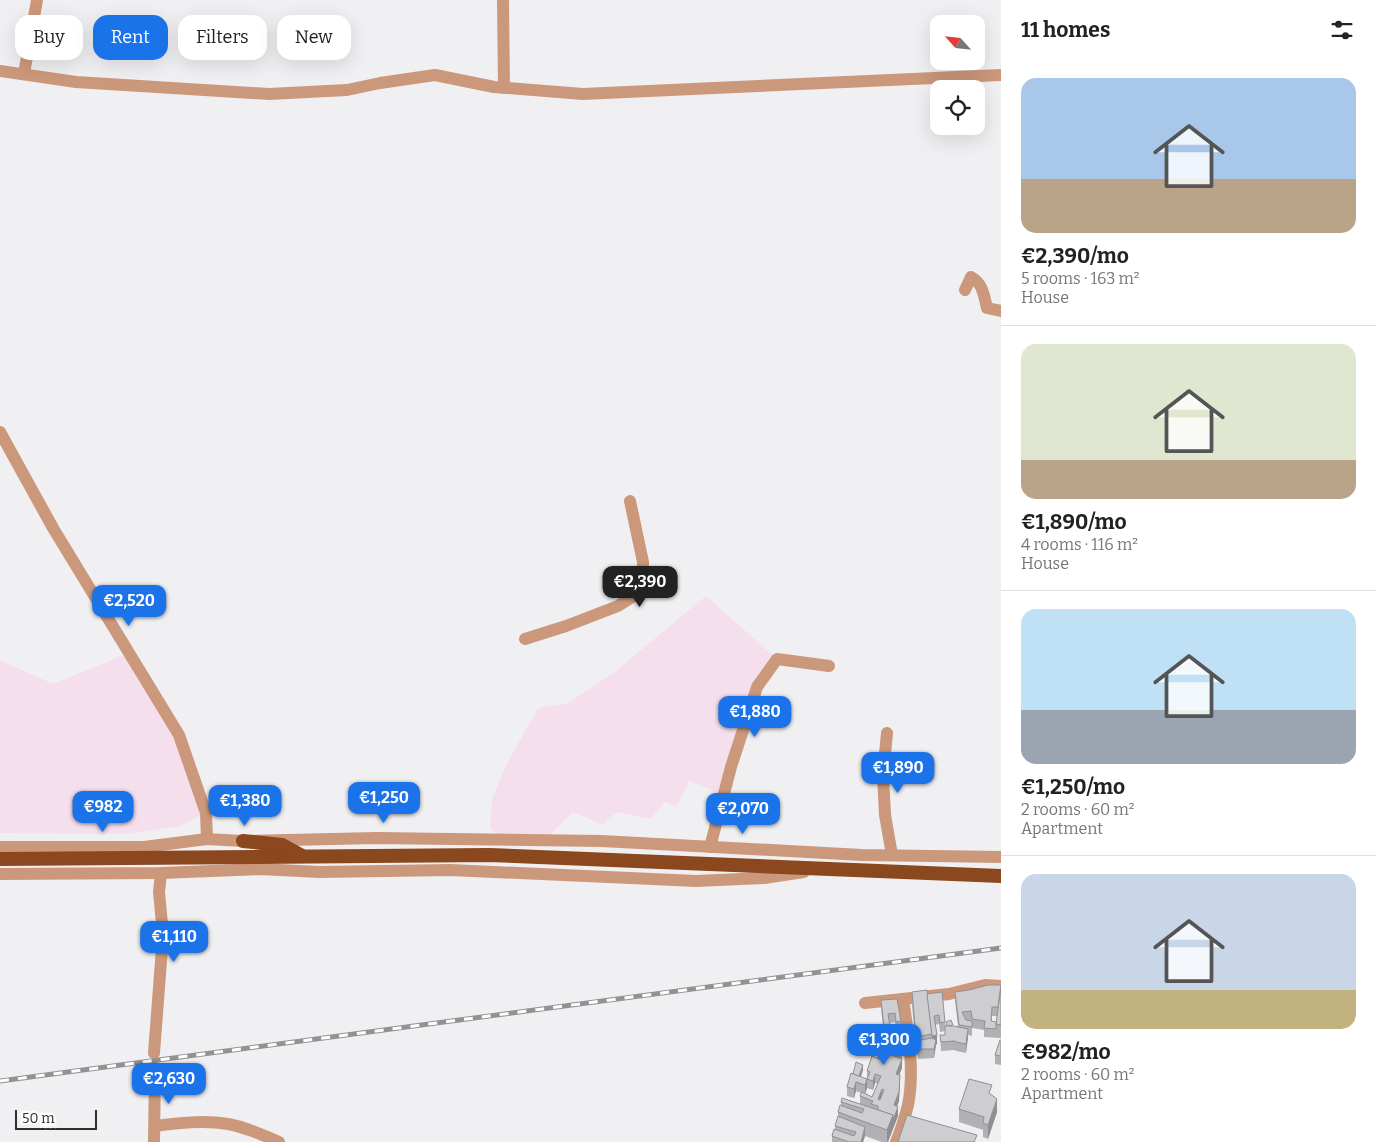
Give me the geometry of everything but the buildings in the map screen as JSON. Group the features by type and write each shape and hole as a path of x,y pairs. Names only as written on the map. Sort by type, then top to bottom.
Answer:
{"highway":[{"path":"243,841 282,845 305,858"},
{"path":"0,859 489,855 1001,876"}],"street":[{"path":"24,74 37,0"},
{"path":"503,0 504,88"},
{"path":"0,71 76,82 269,94 347,90 435,75 536,92 593,94 1001,74"},
{"path":"965,290 971,277 977,280 987,308 1001,311"},
{"path":"2,439 53,528 179,735 206,813 207,839"},
{"path":"525,639 618,606 643,590 643,562 630,501"},
{"path":"710,846 731,767 757,687 777,659 829,666"},
{"path":"887,733 883,775 885,815 892,855"},
{"path":"0,847 144,847 207,839 243,841 376,838 486,839 602,841 892,855 1001,857"},
{"path":"0,874 160,873 260,869 319,872 450,870 696,881 764,878 824,869"},
{"path":"154,1053 163,935 159,892 160,873"},
{"path":"865,1003 949,994 985,985 1001,986"},
{"path":"896,1142 908,1104 911,1075 909,1040 903,999"},
{"path":"154,1142 155,1068"},
{"path":"155,1126 179,1123 228,1124 256,1132 279,1142"}],"shaded area":[{"path":"706,596 777,659 757,687 722,794 689,781 677,806 665,802 650,819 617,812 603,825 573,812 547,838 496,834 490,827 492,799 506,765 538,708 568,703 612,674"},
{"path":"129,653 179,735 206,813 181,826 126,834 0,833 0,662 2,661 53,684"}],"railway":[{"path":"0,1081 1001,948"}]}
